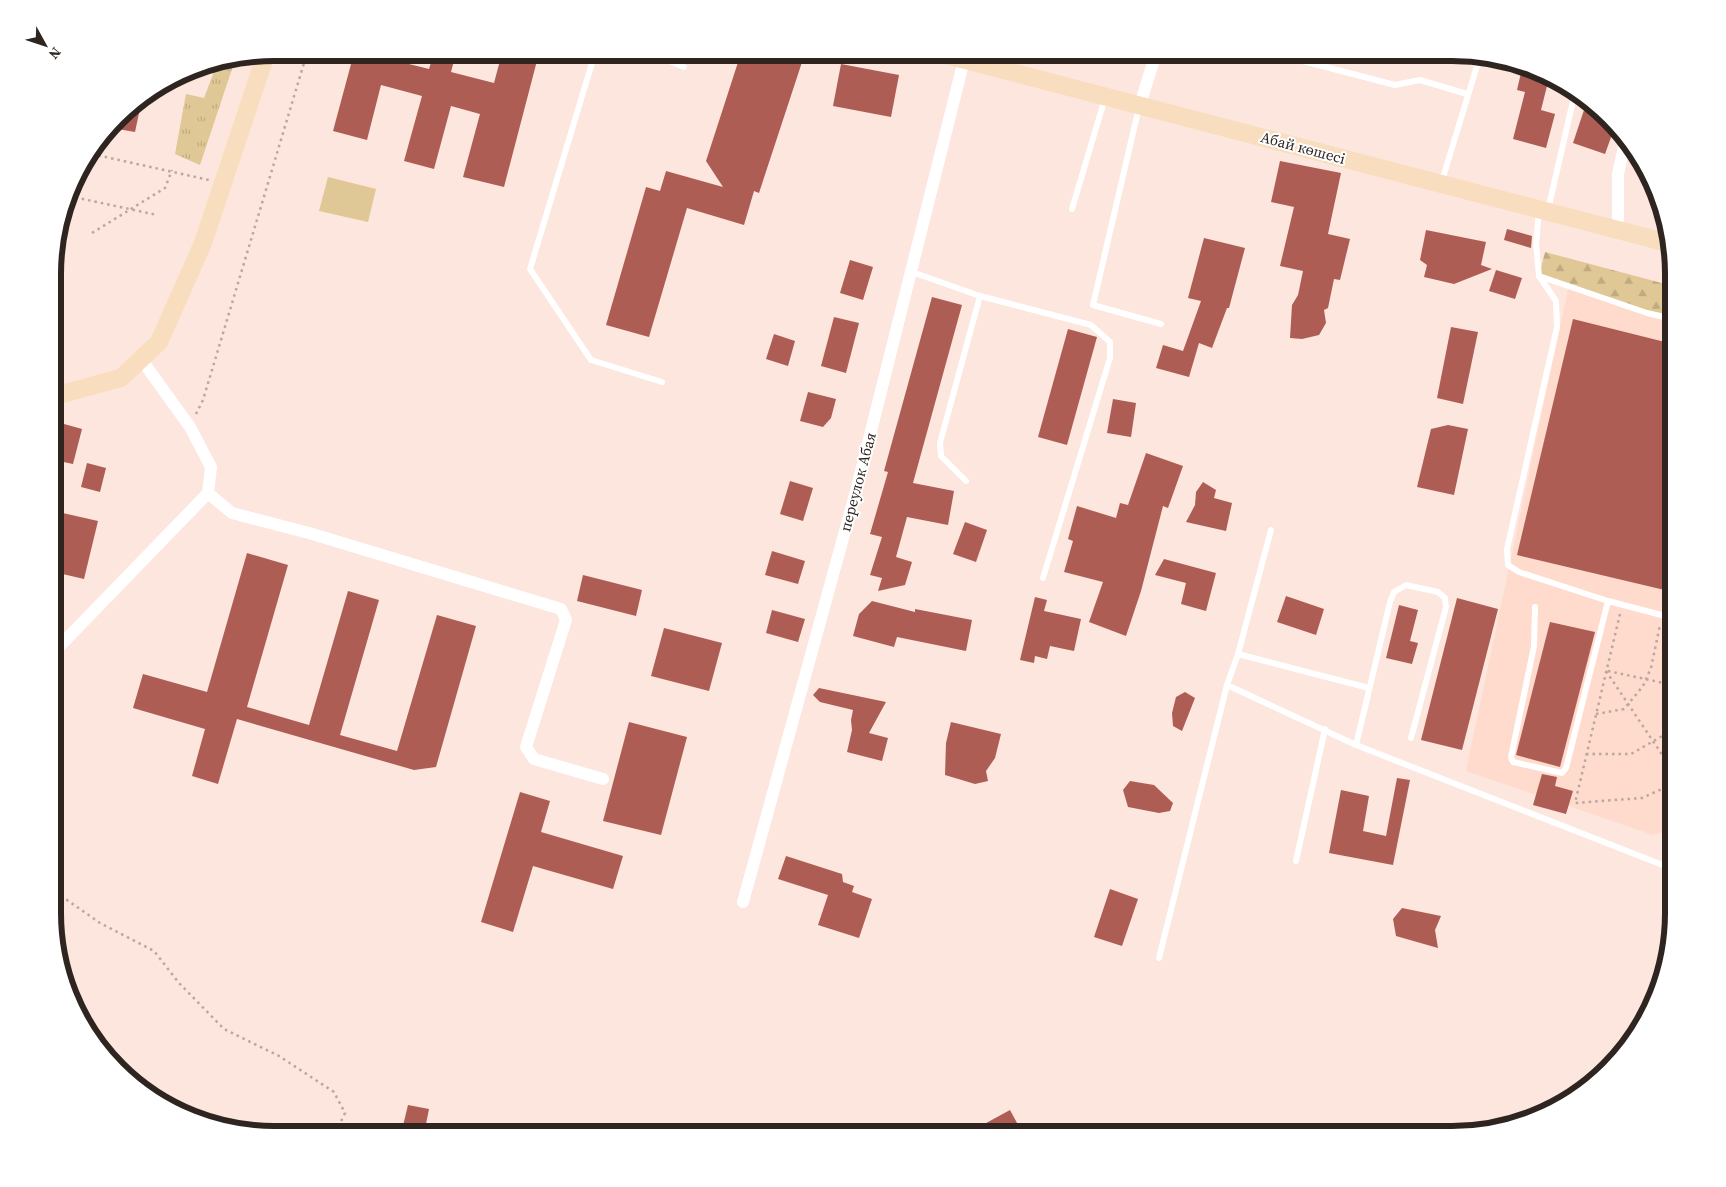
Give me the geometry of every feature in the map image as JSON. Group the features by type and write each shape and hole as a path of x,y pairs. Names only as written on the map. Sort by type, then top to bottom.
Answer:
{"main road":[{"name":"Абай көшесі","path":"968,61 1662,242"},
{"path":"61,394 121,378 159,342 203,243 263,62"}],"street":[{"name":"переулок Абая","path":"743,902 856,492 964,61"},
{"path":"1140,106 1154,61"},
{"path":"1618,230 1618,174 1624,149"},
{"path":"61,645 208,493 211,467 190,427 141,359"},
{"path":"208,493 232,514 309,533 561,609 566,620 526,747 534,759 603,779"}],"lane":[{"path":"593,61 530,269 591,360 662,382"},
{"path":"669,61 684,67"},
{"path":"1303,61 1395,85 1420,80 1467,94"},
{"path":"1441,184 1478,63"},
{"path":"1072,209 1105,96"},
{"path":"1573,99 1536,244 1539,276 1556,301 1557,327 1507,549 1508,565 1519,572 1608,601 1622,603 1665,616"},
{"path":"1140,106 1093,305 1161,324"},
{"path":"912,272 980,296 1091,325 1110,342 1110,358 1043,578"},
{"path":"1539,276 1665,317"},
{"path":"966,481 941,456 940,444 980,296"},
{"path":"1159,958 1227,685 1238,654 1271,530"},
{"path":"1356,745 1394,592 1406,586 1438,592 1445,598 1446,607 1411,738"},
{"path":"1535,607 1534,646 1511,757 1513,762 1562,773 1566,768 1608,601"},
{"path":"1238,654 1369,688"},
{"path":"1227,685 1356,745 1665,866"},
{"path":"1296,861 1325,729"}],"path":[{"path":"190,427 202,400 305,61"},
{"path":"98,155 172,170 222,183"},
{"path":"92,233 165,188 172,170"},
{"path":"76,198 157,215"},
{"path":"1622,603 1575,802 1642,798 1665,788"},
{"path":"1596,714 1624,709 1646,679 1651,668 1662,615"},
{"path":"1606,671 1665,683"},
{"path":"1606,671 1665,759"},
{"path":"1586,754 1631,754 1665,734"},
{"path":"61,898 100,923 154,951 179,983 224,1029 278,1056 334,1092 345,1113 339,1126"}],"shaded area":[{"path":"1573,266 1665,290 1665,831 1653,835 1466,771"}],"green space":[{"path":"233,65 200,165 175,154 186,94 204,98 215,70"},
{"path":"328,177 376,189 368,222 319,211"},
{"path":"1545,252 1665,284 1665,316 1539,276"}],"building":[{"path":"352,61 397,61 429,69 432,61 454,61 451,72 494,83 500,61 537,61 504,187 463,177 480,114 451,106 434,169 404,161 422,96 381,85 367,140 333,131"},
{"path":"738,61 802,61 759,193 754,191 744,225 687,208 649,337 606,325 646,187 660,191 666,171 723,187 706,161"},
{"path":"841,64 899,75 891,117 833,106"},
{"path":"1521,73 1548,84 1541,110 1555,114 1546,148 1513,139 1525,92 1517,90"},
{"path":"1585,108 1612,134 1605,154 1573,143"},
{"path":"140,109 135,132 119,129"},
{"path":"1280,161 1341,173 1328,234 1350,239 1340,280 1334,279 1328,308 1324,310 1326,323 1319,335 1302,339 1290,338 1292,305 1298,295 1303,271 1280,266 1294,207 1271,202"},
{"path":"1507,229 1532,236 1531,248 1504,240"},
{"path":"1426,230 1486,242 1481,265 1492,269 1454,284 1424,277 1427,265 1420,260"},
{"path":"1204,238 1245,248 1229,308 1227,308 1212,348 1199,343 1189,377 1156,368 1163,345 1183,351 1201,301 1188,298"},
{"path":"850,260 873,267 863,300 840,293"},
{"path":"1496,270 1522,278 1515,299 1489,291"},
{"path":"932,297 962,305 913,483 954,491 948,525 907,517 896,557 912,562 905,585 878,591 882,578 870,575 882,537 870,534 888,472 884,471"},
{"path":"834,317 859,323 846,373 821,366"},
{"path":"1573,319 1665,342 1665,590 1517,555"},
{"path":"1451,327 1478,332 1463,404 1437,398"},
{"path":"1068,329 1097,337 1067,445 1038,437"},
{"path":"774,334 795,341 788,366 766,359"},
{"path":"808,392 836,399 831,418 823,427 800,421"},
{"path":"1113,399 1136,403 1131,437 1107,433"},
{"path":"61,423 82,429 73,464 61,461"},
{"path":"1448,425 1468,429 1454,495 1417,487 1431,429"},
{"path":"1146,453 1183,466 1168,508 1163,506 1141,591 1126,636 1089,622 1103,582 1064,572 1073,541 1068,539 1077,506 1116,518 1120,503 1128,505"},
{"path":"87,463 106,468 100,492 81,487"},
{"path":"790,481 813,488 803,521 780,514"},
{"path":"1203,482 1216,490 1214,498 1232,503 1226,531 1186,522 1195,505 1196,492"},
{"path":"61,513 98,521 84,579 61,574"},
{"path":"965,522 987,530 976,562 953,554"},
{"path":"772,551 805,561 798,584 765,575"},
{"path":"247,553 288,565 247,707 309,725 348,591 379,600 340,735 397,751 437,615 476,626 436,767 414,770 237,719 218,784 192,776 205,729 133,708 143,674 207,692"},
{"path":"1164,559 1216,573 1206,611 1181,604 1186,583 1155,575"},
{"path":"583,575 642,590 636,616 577,601"},
{"path":"1286,596 1324,609 1316,635 1277,622"},
{"path":"1035,597 1047,600 1044,611 1081,619 1074,651 1050,646 1047,659 1035,656 1034,663 1020,660"},
{"path":"1457,598 1498,609 1462,750 1421,740"},
{"path":"872,601 915,612 915,609 972,620 966,651 897,637 894,647 853,636 859,614"},
{"path":"1399,605 1418,610 1410,641 1418,643 1412,664 1386,658"},
{"path":"772,610 805,619 798,642 766,633"},
{"path":"1550,622 1595,632 1560,767 1516,755"},
{"path":"664,628 722,643 709,691 651,676"},
{"path":"819,688 886,702 869,733 888,738 882,761 847,752 852,730 853,710 820,702 813,695"},
{"path":"1185,692 1195,698 1182,731 1173,726 1172,713 1176,697"},
{"path":"629,722 687,737 661,835 603,821"},
{"path":"951,722 1001,734 995,758 986,771 988,781 975,784 945,775 946,743"},
{"path":"1542,774 1557,777 1555,786 1573,791 1566,814 1533,805"},
{"path":"1397,778 1410,780 1393,865 1329,853 1341,790 1369,796 1363,831 1386,836"},
{"path":"1130,781 1154,785 1173,803 1170,811 1159,813 1128,807 1123,790"},
{"path":"520,792 550,801 541,832 623,856 613,889 533,866 513,932 481,922"},
{"path":"786,856 842,874 843,882 854,886 852,892 872,899 859,938 818,925 828,895 778,879"},
{"path":"1110,889 1138,899 1122,946 1094,937"},
{"path":"1402,908 1441,916 1435,930 1438,948 1396,936 1393,919"},
{"path":"408,1105 429,1109 426,1126 403,1126"},
{"path":"1010,1110 1019,1126 981,1126"}]}
